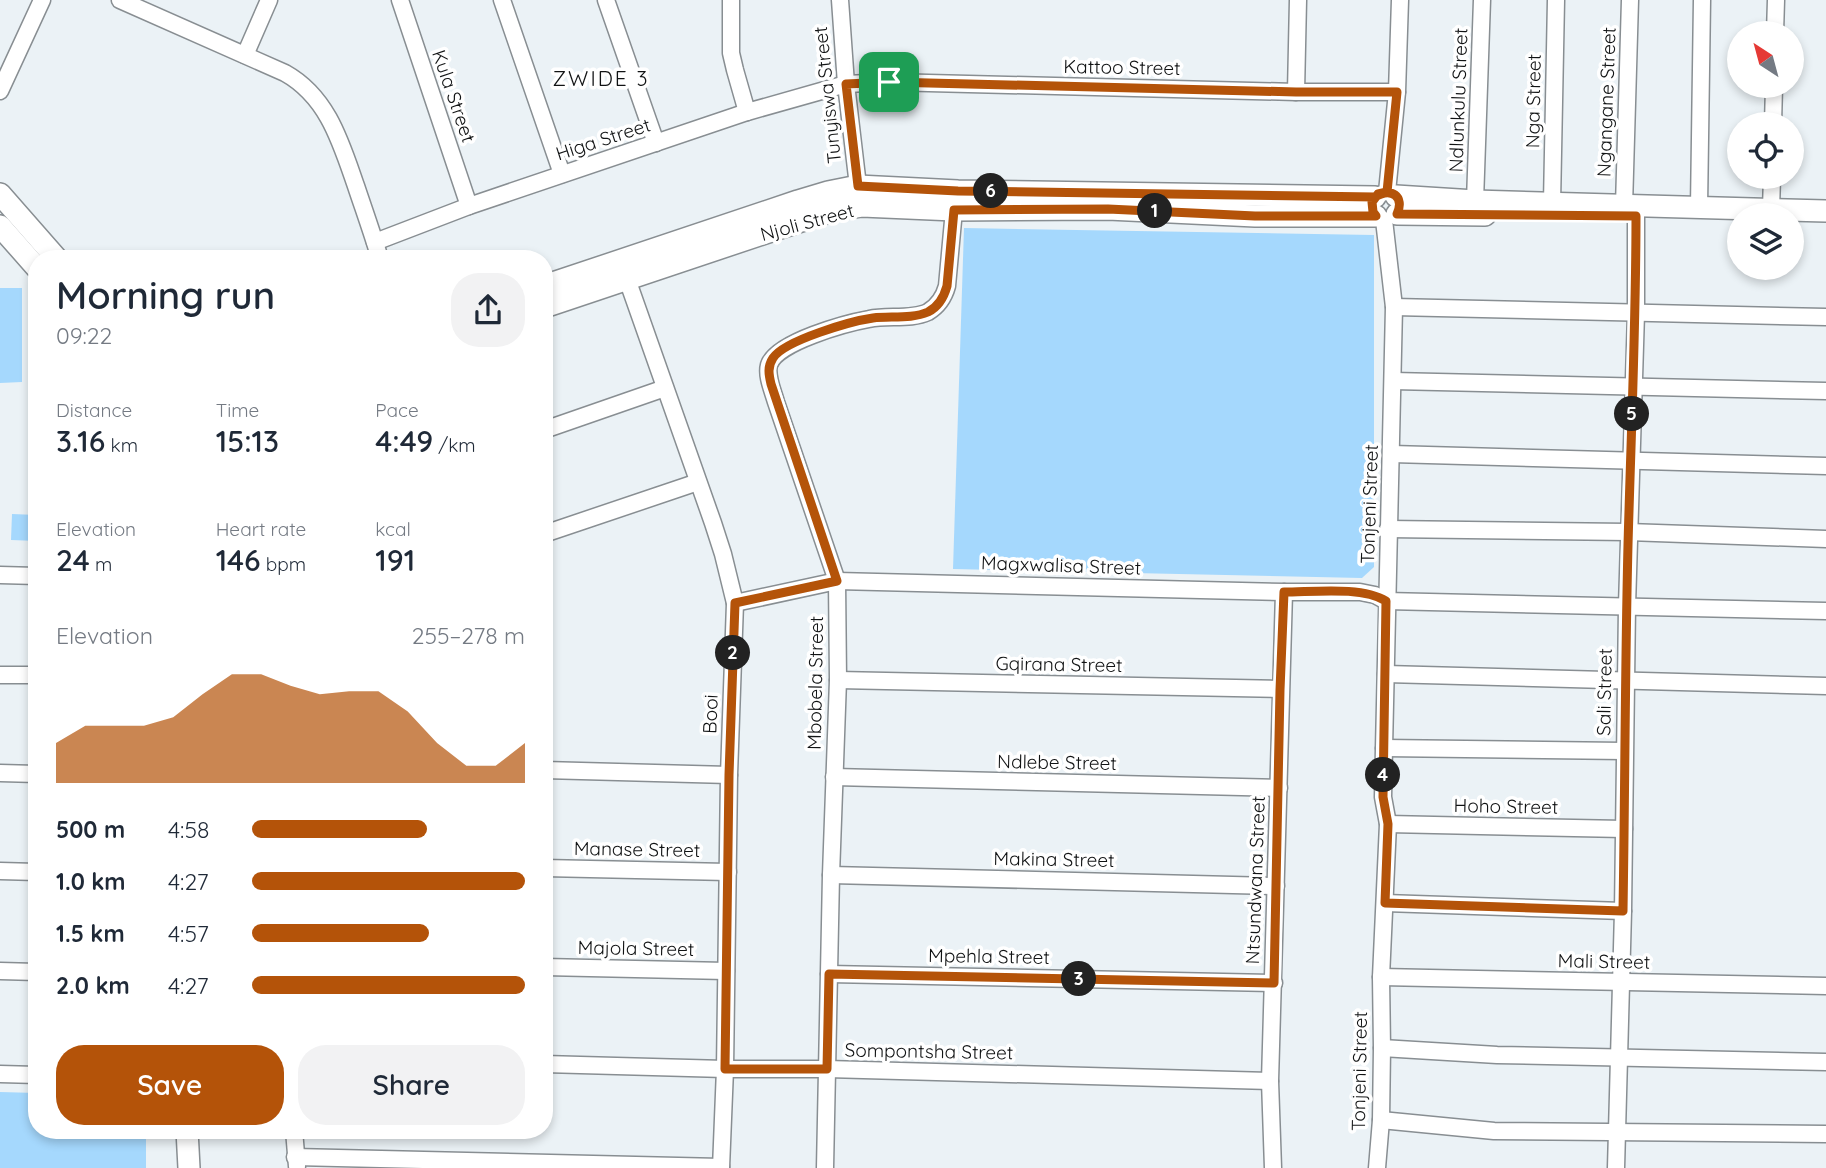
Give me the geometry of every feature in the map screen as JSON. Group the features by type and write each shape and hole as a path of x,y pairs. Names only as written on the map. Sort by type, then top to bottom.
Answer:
{"main road":[{"name":"Njoli Street","path":"553,283 798,201 858,186 1727,216"},
{"path":"0,194 49,250"},
{"name":"Njoli Street","path":"553,304 835,210 862,206 954,210 1108,209 1255,216 1475,201 1552,203 1630,211 1644,205 1727,208"},
{"name":"Njoli Street","path":"1804,210 1826,211"},
{"path":"1804,218 1826,219"},
{"path":"0,226 28,258"},
{"path":"187,1139 189,1168"}],"street":[{"path":"0,91 42,0"},
{"path":"120,0 156,7 303,85 322,105 342,144 377,250"},
{"path":"245,55 269,0"},
{"name":"Kula Street","path":"400,0 469,206"},
{"path":"502,0 562,174"},
{"path":"606,0 656,143"},
{"path":"732,0 731,53 747,112"},
{"name":"Tunyiswa Street","path":"840,0 846,84 858,186"},
{"path":"1296,92 1298,0"},
{"name":"Tonjeni Street","path":"1377,1168 1381,1120 1381,977 1388,824 1383,797 1394,307 1386,206 1397,92 1400,0"},
{"name":"Ndlunkulu Street","path":"1475,201 1482,0"},
{"name":"Nga Street","path":"1552,203 1556,0"},
{"name":"Ngangane Street","path":"1630,0 1630,211"},
{"path":"1699,207 1702,0"},
{"path":"1775,21 1776,0"},
{"name":"Kattoo Street","path":"846,84 902,82 1397,92"},
{"name":"Higa Street","path":"375,242 562,174 747,112 846,84"},
{"name":"Mbobela Street","path":"825,1168 838,680 837,581 776,402 769,365 779,351 797,341 870,318 915,316 938,304 947,286 954,210"},
{"name":"Sali Street","path":"1616,1168 1623,911 1628,532 1636,313 1630,211"},
{"name":"Booi","path":"627,279 723,554 735,603 721,1167"},
{"path":"1394,307 1826,317"},
{"path":"1393,380 1826,391"},
{"path":"553,427 665,388"},
{"path":"1392,454 1826,466"},
{"path":"553,531 698,481"},
{"path":"1388,529 1628,532 1826,539"},
{"path":"0,575 28,576"},
{"name":"Magxwalisa Street","path":"735,603 837,581 1360,592 1386,601 1826,611"},
{"name":"Ntsundwana Street","path":"1273,1168 1270,1081 1284,592"},
{"path":"1386,674 1826,686"},
{"path":"0,675 28,675"},
{"name":"Gqirana Street","path":"838,680 1280,690"},
{"path":"1384,748 1624,751"},
{"path":"553,770 729,775"},
{"path":"0,773 28,774"},
{"name":"Ndlebe Street","path":"834,777 1279,788"},
{"name":"Hoho Street","path":"1388,824 1624,829"},
{"name":"Manase Street","path":"553,868 728,872"},
{"path":"0,871 28,872"},
{"name":"Makina Street","path":"831,875 1276,886"},
{"path":"1385,903 1623,911"},
{"name":"Majola Street","path":"553,967 726,971"},
{"path":"0,971 28,971"},
{"name":"Mpehla Street","path":"829,974 1274,983"},
{"name":"Mali Street","path":"1381,977 1826,986"},
{"path":"1382,1048 1497,1055 1826,1062"},
{"name":"Sompontsha Street","path":"553,1064 1270,1081"},
{"path":"0,1074 28,1075"},
{"path":"1381,1120 1494,1131 1826,1134"},
{"path":"295,1139 296,1163 721,1167"}],"shaded area":[{"path":"964,228 1374,235 1374,567 1362,578 953,569"},
{"path":"0,288 22,288 22,382 0,383"},
{"path":"12,514 28,515 28,541 11,540"},
{"path":"0,1092 28,1093 28,1139 146,1139 146,1168 0,1168"}],"district":[{"name":"ZWIDE 3","path":"601,79"}],"route":[{"path":"889,82 846,84 858,186 958,191 1375,197 1378,194 1383,192 1387,192 1399,200 1397,214 1636,216 1623,911 1385,903 1388,824 1383,797 1386,601 1360,592 1284,592 1274,983 829,974 827,1069 725,1069 729,775 735,603 837,581 776,402 769,373 769,365 774,357 786,346 797,341 851,323 870,318 915,316 938,304 947,286 954,210 1108,209 1255,216 1376,216 1372,202 1378,194 1387,192 1397,92 889,82"}]}
